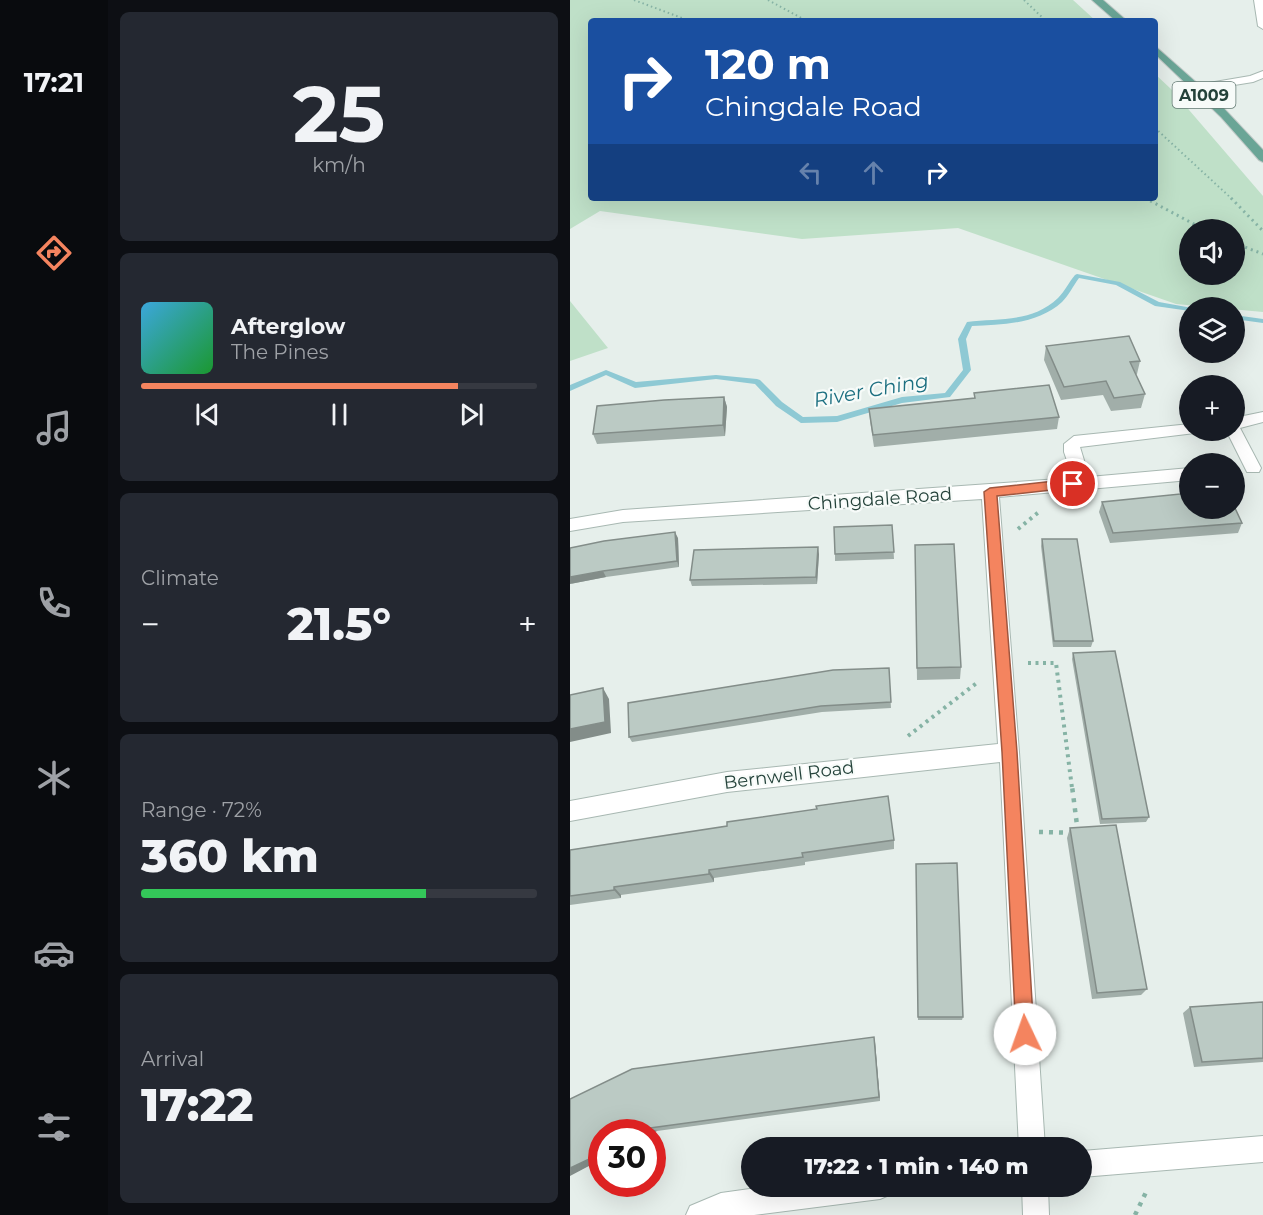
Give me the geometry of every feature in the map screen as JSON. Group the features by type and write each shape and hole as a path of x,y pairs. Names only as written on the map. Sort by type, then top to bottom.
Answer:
{"main road":[{"path":"1097,0 1118,18"},
{"name":"A1009","path":"1158,52 1197,88 1263,158"},
{"name":"A1009","path":"1251,143 1263,150"}],"street":[{"path":"1259,0 1263,26"},
{"path":"1197,88 1253,79 1263,74"},
{"path":"1245,421 1263,417"},
{"path":"1078,484 1072,444 1080,440 1179,430"},
{"path":"1241,441 1258,468"},
{"name":"Chingdale Road","path":"570,525 623,516 990,492 1179,475"},
{"path":"990,492 1009,752 1031,1137"},
{"name":"Bernwell Road","path":"570,811 727,782 1009,752"},
{"path":"1092,1163 1263,1149"},
{"path":"699,1215 721,1206 793,1197"},
{"path":"1035,1197 1036,1215"}],"path":[{"path":"634,0 682,18"},
{"path":"768,0 801,18"},
{"path":"1024,0 1043,18"},
{"path":"1158,131 1209,176 1263,231"},
{"path":"1151,201 1184,219"},
{"path":"1245,247 1263,254"},
{"path":"994,547 1078,484"}],"green space":[{"path":"570,0 1073,0 1093,18 588,18 588,201 1158,201 1158,77 1263,196 1263,312 1245,310 1245,297 1179,297 1179,304 1176,304 958,228 802,239 600,211 570,229"},
{"path":"570,301 608,348 570,361"}],"building":[{"path":"1129,336 1140,361 1130,362 1145,394 1114,398 1106,381 1064,387 1046,346"},
{"path":"1049,385 1059,417 873,435 869,409 975,398 974,393"},
{"path":"724,397 723,425 593,434 597,406"},
{"path":"1179,494 1179,519 1240,519 1242,523 1113,533 1102,502"},
{"path":"892,525 894,552 835,554 834,527"},
{"path":"675,532 677,561 570,577 570,548"},
{"path":"1042,539 1077,539 1093,641 1054,641"},
{"path":"954,544 961,667 917,668 915,545"},
{"path":"818,547 816,577 690,580 694,550"},
{"path":"1115,651 1149,817 1102,819 1073,653"},
{"path":"889,668 891,702 821,706 629,737 628,703 833,670"},
{"path":"603,688 605,722 570,729 570,695"},
{"path":"888,796 894,840 802,853 803,857 709,870 709,874 614,887 614,890 570,896 570,850 727,826 727,822"},
{"path":"1116,825 1147,989 1097,993 1070,828"},
{"path":"957,863 963,1017 918,1017 916,864"},
{"path":"1263,1002 1263,1058 1202,1062 1190,1007"},
{"path":"874,1037 879,1097 666,1126 666,1119 588,1119 588,1160 570,1168 570,1099 632,1069"}],"waterway":[{"name":"River Ching","path":"570,388 606,372 635,385 716,377 757,382 779,404 801,420 837,419 902,400 947,395 967,370 962,339 969,324 1018,320 1040,313 1051,308 1060,300 1077,276 1118,283 1157,304 1179,307"},
{"name":"River Ching","path":"1245,319 1263,321"}],"route":[{"path":"1025,1034 1009,752 990,492 1073,484"}]}
